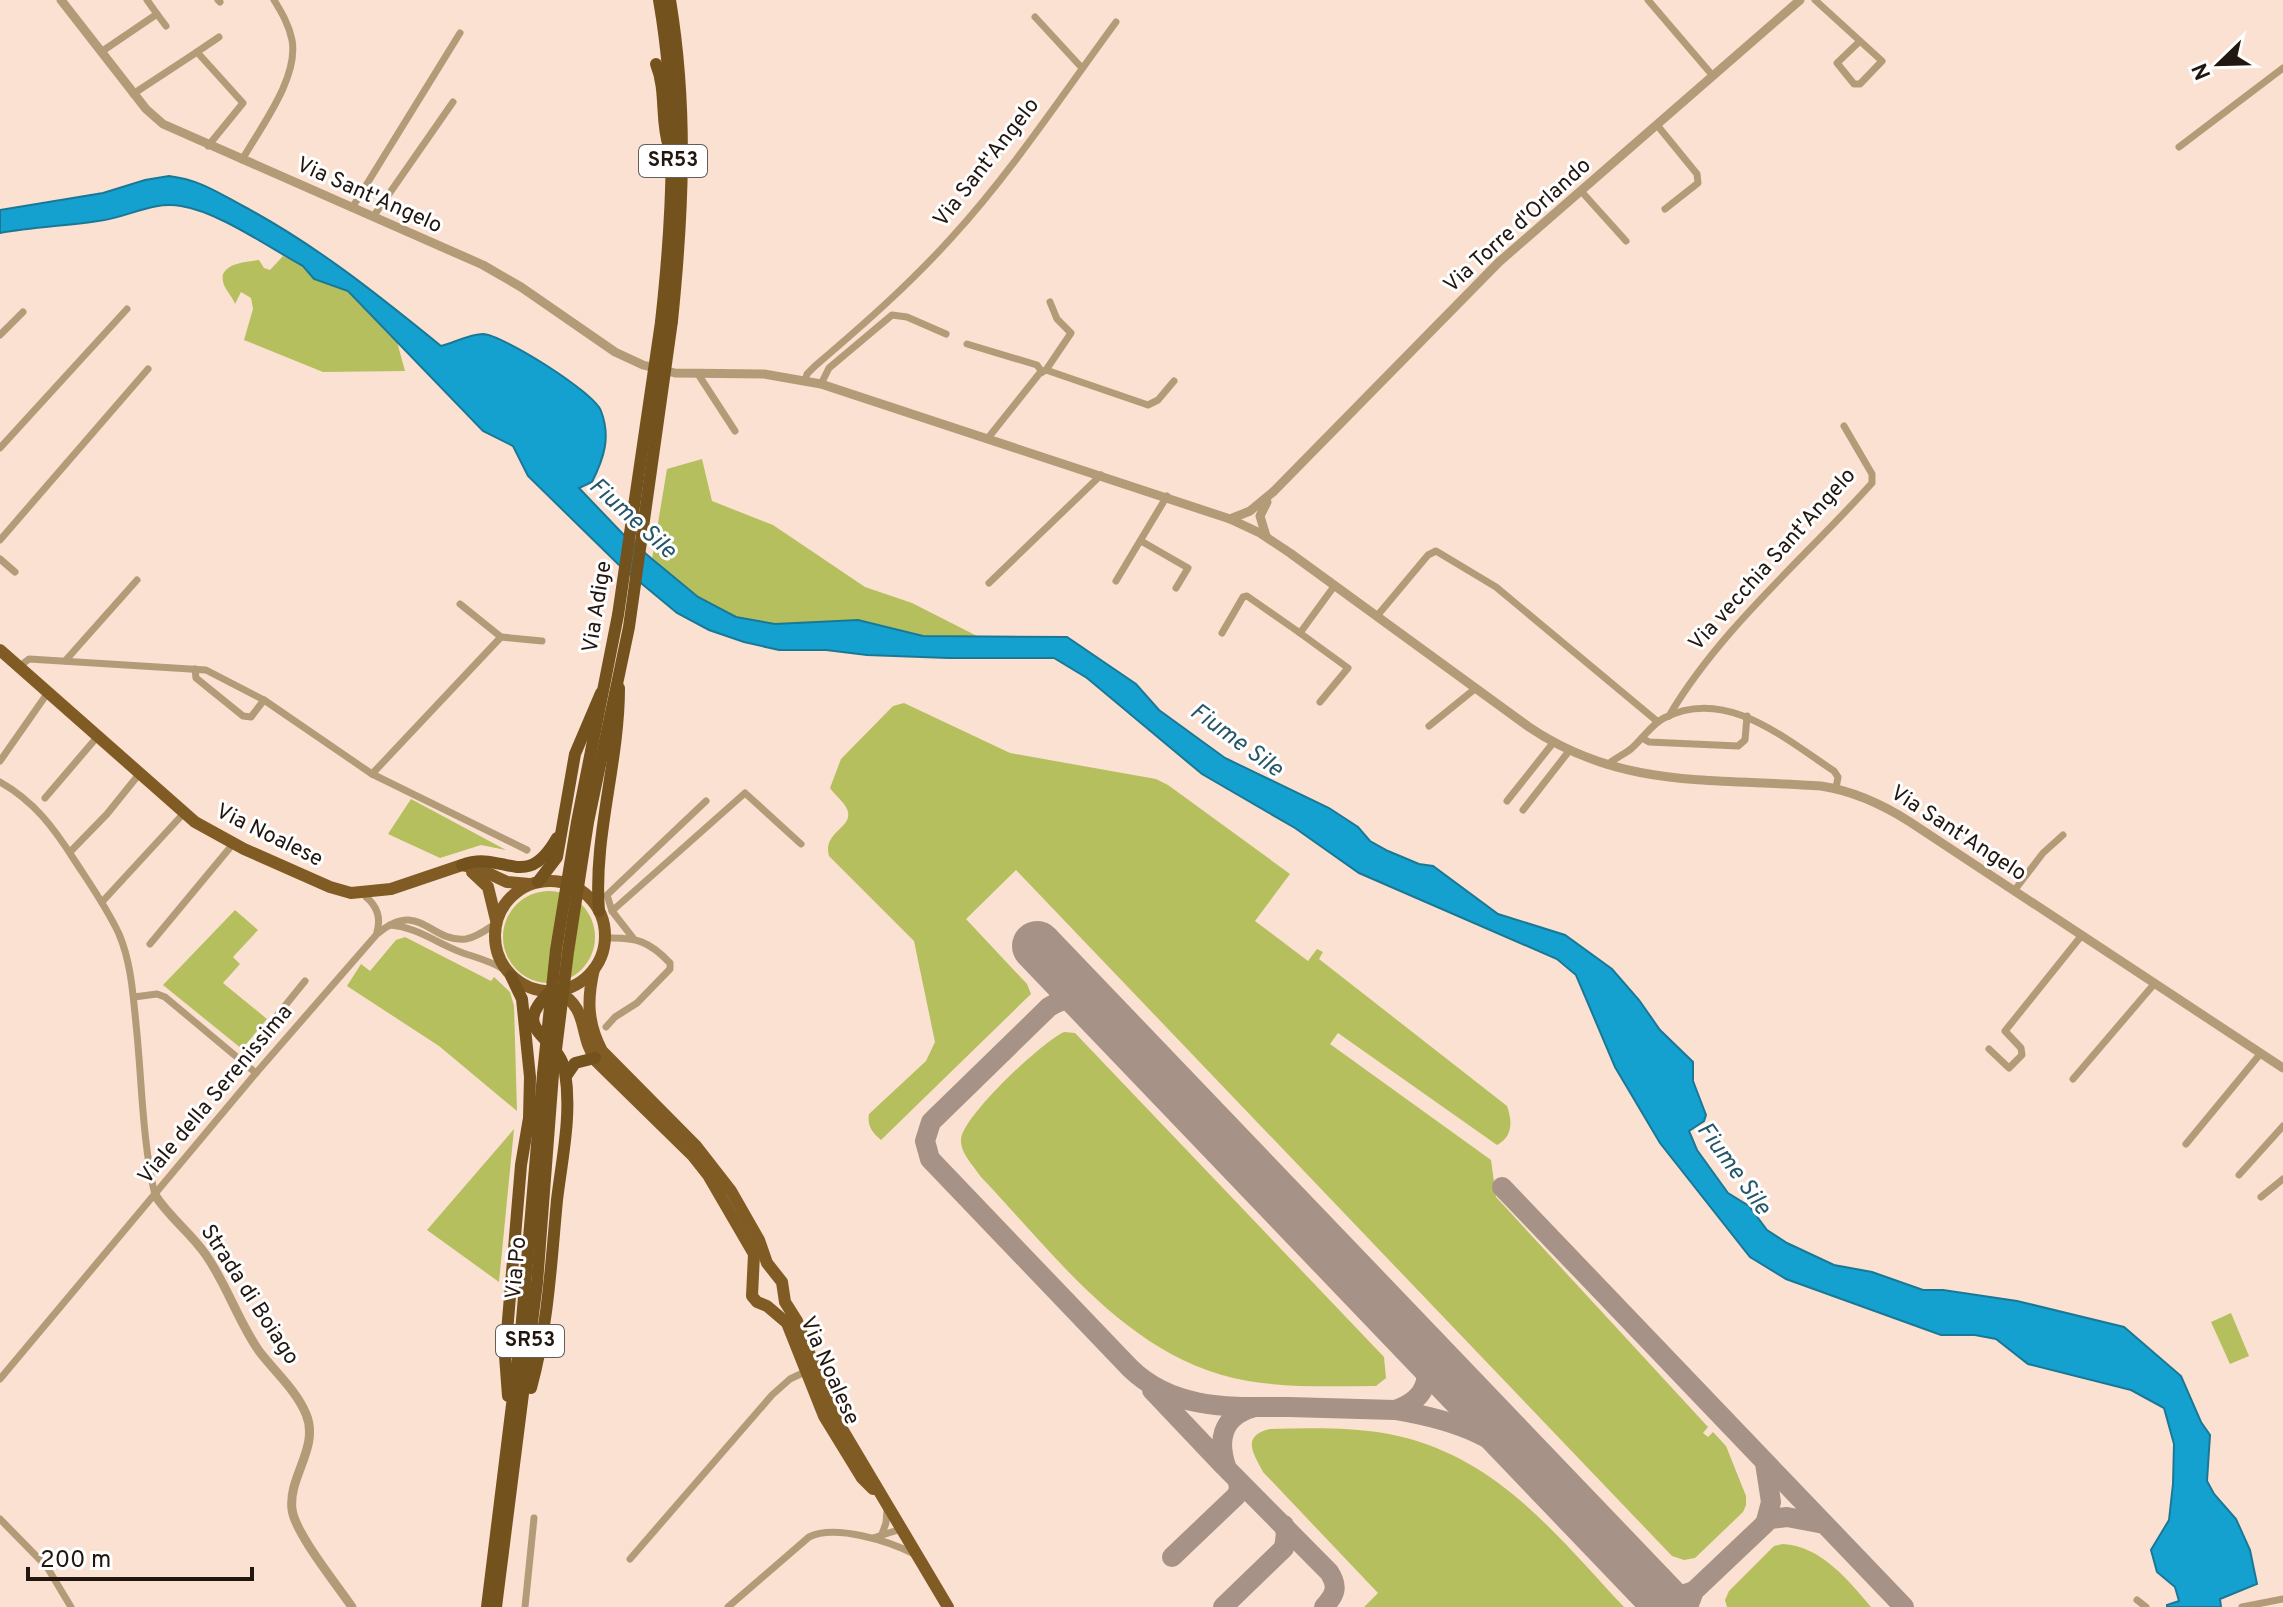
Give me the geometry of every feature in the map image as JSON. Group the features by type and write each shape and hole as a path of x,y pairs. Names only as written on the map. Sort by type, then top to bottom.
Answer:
{"highway":[{"name":"Via Adige","path":"659,0 671,95 673,158 667,322"},
{"name":"Via Adige","path":"554,1075 556,950 575,836 613,678 683,195 681,78 670,0"},
{"path":"656,64 662,79 664,131 673,158"},
{"path":"534,883 557,857 575,754 592,710 613,678"},
{"path":"606,911 598,866 619,727 613,678"},
{"path":"462,865 475,860 513,868 535,864 548,854 560,832"},
{"path":"508,973 522,999 530,1077 529,1118 521,1165 505,1356 515,1426"},
{"path":"554,991 536,1005 533,1016 535,1029 563,1061 554,1075"},
{"path":"554,1075 578,1061 595,1058"},
{"name":"Via Po","path":"487,1607 537,1283 554,1075"},
{"name":"Via Po","path":"496,1607 515,1426"}],"main road":[{"name":"Via Noalese","path":"3,656 49,691 184,813 233,844 330,887 351,893 391,889 462,865"},
{"path":"462,865 477,868 507,882 552,880 580,890 606,911 605,947 594,969 589,997 594,1033 602,1051 715,1168 759,1240 766,1260 782,1282 783,1295 777,1303 767,1306 754,1299 751,1292 756,1264 753,1251 708,1175 595,1058 587,1044 577,1006 554,991"},
{"path":"351,893 366,897 394,893 448,873 466,870 483,880 488,887 496,922 495,949 508,973 529,988 554,991 578,984 594,969"},
{"path":"496,922 509,898 534,883"},
{"path":"753,1281 766,1273 776,1275"},
{"name":"Via Noalese","path":"783,1295 797,1321 817,1400 834,1433 862,1478 887,1506 948,1607"},
{"name":"Via Noalese","path":"767,1306 788,1324 810,1370"}],"street":[{"name":"Via Sant'Angelo","path":"61,0 133,94 163,124 494,271 624,357 661,370 698,374 764,374 821,384 1230,519 1267,537 1553,743 1605,766 1657,776 1836,788 1857,794 1886,807 2283,1068"},
{"path":"147,0 166,26"},
{"path":"242,160 280,95 289,70 293,44 287,22 274,0"},
{"path":"1648,0 1713,76"},
{"name":"Via Torre d'Orlando","path":"1230,519 1256,511 1499,262 1800,0"},
{"path":"1815,0 1882,61 1860,84 1854,84 1837,63 1860,41"},
{"path":"101,52 157,14"},
{"path":"1035,17 1082,68"},
{"name":"Via Sant'Angelo","path":"805,380 815,366 874,316 953,237 1007,172 1116,22"},
{"path":"352,208 460,33"},
{"path":"133,94 219,37"},
{"path":"197,52 243,103 208,146"},
{"path":"2179,147 2283,68"},
{"path":"373,217 453,102"},
{"path":"1657,125 1697,174 1698,183 1665,209"},
{"path":"1581,191 1626,241"},
{"path":"988,438 1071,333 1057,319 1050,302"},
{"path":"0,448 127,309"},
{"path":"0,335 23,312"},
{"path":"821,384 829,368 892,315 907,317 946,334"},
{"path":"967,344 1037,365 1044,371 1148,405 1158,400 1174,381"},
{"path":"0,540 148,369"},
{"path":"698,374 735,431"},
{"name":"Via vecchia Sant'Angelo","path":"1669,716 1698,671 1801,555 1872,483 1872,474 1844,426"},
{"path":"989,583 1101,475"},
{"path":"1116,581 1167,496"},
{"path":"1248,527 1256,511"},
{"path":"1256,511 1267,537"},
{"path":"1141,541 1188,568 1176,588"},
{"path":"1377,616 1428,555 1436,551 1496,587 1658,722"},
{"path":"0,559 15,572"},
{"path":"65,661 137,580"},
{"path":"1300,633 1335,585"},
{"path":"1222,633 1243,597 1247,596 1300,633 1348,668 1320,702"},
{"path":"460,604 501,637 542,641"},
{"path":"372,774 501,637"},
{"path":"20,666 27,659 206,670 264,700 372,774 527,850"},
{"path":"195,669 196,678 243,716 251,717 264,700"},
{"path":"1429,726 1476,688"},
{"path":"0,761 49,691"},
{"name":"Via vecchia Sant'Angelo","path":"1605,766 1658,722 1669,716 1710,708 1747,716 1834,771 1838,777 1836,788"},
{"path":"1642,738 1649,742 1738,746 1745,740 1747,716"},
{"path":"45,798 98,736"},
{"path":"1507,801 1553,743"},
{"path":"1523,810 1569,751"},
{"path":"70,852 107,814 140,773"},
{"name":"Strada di Boiago","path":"0,782 36,807 70,852 119,935 134,997 155,1195 207,1256 250,1337 298,1398 310,1432 292,1497 292,1511 299,1529 352,1607"},
{"path":"606,911 745,793 801,844"},
{"path":"633,938 606,911 607,895 706,801"},
{"path":"102,902 184,813"},
{"path":"2014,891 2043,853 2063,835"},
{"path":"150,944 233,844"},
{"path":"366,897 377,912 380,923 377,934"},
{"path":"388,925 407,920 462,939 473,937 496,922"},
{"path":"388,925 410,928 463,953 491,961 508,973"},
{"name":"Viale della Serenissima","path":"0,1379 256,1073 388,925"},
{"path":"1989,1049 2009,1068 2022,1055 2021,1048 2005,1031 2082,935"},
{"path":"606,938 639,939 670,963 670,969 637,1003 606,1027"},
{"path":"241,1060 305,981"},
{"path":"2073,1079 2155,983"},
{"path":"134,997 157,994 165,997 256,1073"},
{"path":"2186,1144 2261,1053"},
{"path":"2239,1175 2283,1126"},
{"path":"151,1178 169,1177"},
{"path":"2261,1197 2283,1179"},
{"path":"630,1559 753,1415 790,1379 810,1370"},
{"path":"882,1538 887,1506"},
{"path":"525,1607 534,1518"},
{"path":"0,1519 47,1567 71,1607"},
{"path":"728,1607 818,1532 893,1539 901,1529"},
{"path":"882,1538 917,1556"},
{"path":"2242,1607 2283,1599"},
{"path":"2137,1600 2146,1607"}],"green space":[{"path":"283,256 303,266 314,279 348,291 396,338 405,371 323,372 244,340 253,309 251,298 241,292 235,304 225,287 224,273 232,266 259,260 264,268 270,270"},
{"path":"702,459 712,501 773,525 865,587 912,603 979,637 923,636 858,620 775,624 736,617 698,597 652,559 667,469"},
{"path":"904,703 1010,753 1156,779 1290,874 1255,921 1308,961 1317,949 1323,952 1319,959 1507,1106 1510,1124 1506,1138 1497,1145 1338,1033 1330,1044 1491,1160 1496,1197 1708,1427 1703,1433 1708,1437 1713,1432 1726,1446 1746,1496 1743,1512 1695,1558 1684,1560 1672,1556 1016,870 966,919 1027,984 1031,994 881,1140 870,1125 869,1114 926,1061 935,1042 914,941 829,856 830,841 847,821 848,815 846,806 830,788 841,759 893,706"},
{"path":"411,799 506,850 481,845 440,858 388,834"},
{"path":"549,891 567,894 582,904 592,919 595,937 592,955 582,970 567,980 549,983 531,980 516,970 506,955 503,937 506,919 516,904 531,894"},
{"path":"235,910 258,930 233,957 240,964 223,983 267,1019 242,1049 163,985"},
{"path":"405,937 491,981 494,977 510,992 514,1006 517,1111 439,1046 347,986 361,964 370,971 396,940"},
{"path":"1064,1032 1075,1033 1384,1357 1386,1378 1376,1386 1296,1386 1248,1381 1206,1370 1168,1352 1132,1329 1099,1302 1038,1240 981,1177 965,1154 961,1139 975,1114 1005,1081"},
{"path":"514,1129 499,1282 427,1230"},
{"path":"2231,1313 2249,1356 2230,1364 2211,1322"},
{"path":"1270,1429 1383,1433 1434,1447 1466,1462 1524,1504 1624,1607 1364,1607 1378,1593 1259,1465 1252,1441 1261,1432"},
{"path":"1783,1544 1810,1551 1833,1566 1871,1607 1727,1607 1725,1600 1729,1591 1774,1546"}],"water":[{"path":"169,176 208,187 296,237 441,346 478,334 494,337 547,366 582,391 601,411 606,439 603,456 592,482 579,488 622,533 698,597 736,617 775,624 858,620 923,636 1067,637 1136,684 1159,710 1225,758 1329,808 1358,827 1370,841 1388,851 1419,864 1433,866 1498,914 1565,935 1612,969 1660,1030 1693,1062 1693,1081 1706,1115 1704,1121 1689,1131 1697,1150 1728,1193 1749,1206 1767,1230 1834,1265 1872,1272 1923,1290 2017,1301 2124,1327 2181,1376 2210,1435 2207,1481 2236,1519 2250,1550 2257,1584 2220,1599 2221,1607 2167,1607 2179,1601 2175,1587 2157,1572 2151,1550 2169,1520 2173,1484 2174,1444 2164,1408 2131,1390 2028,1364 1996,1339 1975,1335 1941,1335 1786,1279 1750,1257 1660,1143 1615,1067 1576,975 1557,959 1359,873 1295,828 1202,774 1087,678 1054,658 948,658 779,650 709,630 677,613 618,564 528,476 513,446 483,431 348,291 314,279 303,266 211,215 170,205 109,219 0,233 0,210 103,193"}],"taxiway":[{"path":"1102,1015 1089,1005 1071,999 1049,1007 931,1122 925,1141 930,1159 1130,1368 1165,1392 1205,1404 1225,1406 1395,1410"},
{"path":"1502,1187 1904,1607"},
{"path":"1417,1342 1425,1364 1426,1383 1416,1399 1395,1410 1441,1420 1479,1434 1515,1455 1551,1483"},
{"path":"1152,1390 1224,1466"},
{"path":"1252,1408 1234,1418 1224,1432 1222,1449 1227,1469 1329,1572 1334,1591 1324,1607"},
{"path":"1765,1463 1771,1502 1766,1521"},
{"path":"1172,1557 1236,1496 1238,1481"},
{"path":"1688,1607 1694,1591 1770,1519 1787,1517 1824,1524"},
{"path":"1223,1607 1284,1548 1284,1525"},
{"path":"1658,1594 1676,1597 1694,1591"}],"runway":[{"path":"1037,946 1670,1607"}],"water label":[{"name":"Fiume Sile","path":"632,519"},
{"name":"Fiume Sile","path":"1236,741"},
{"name":"Fiume Sile","path":"1733,1169"}]}
